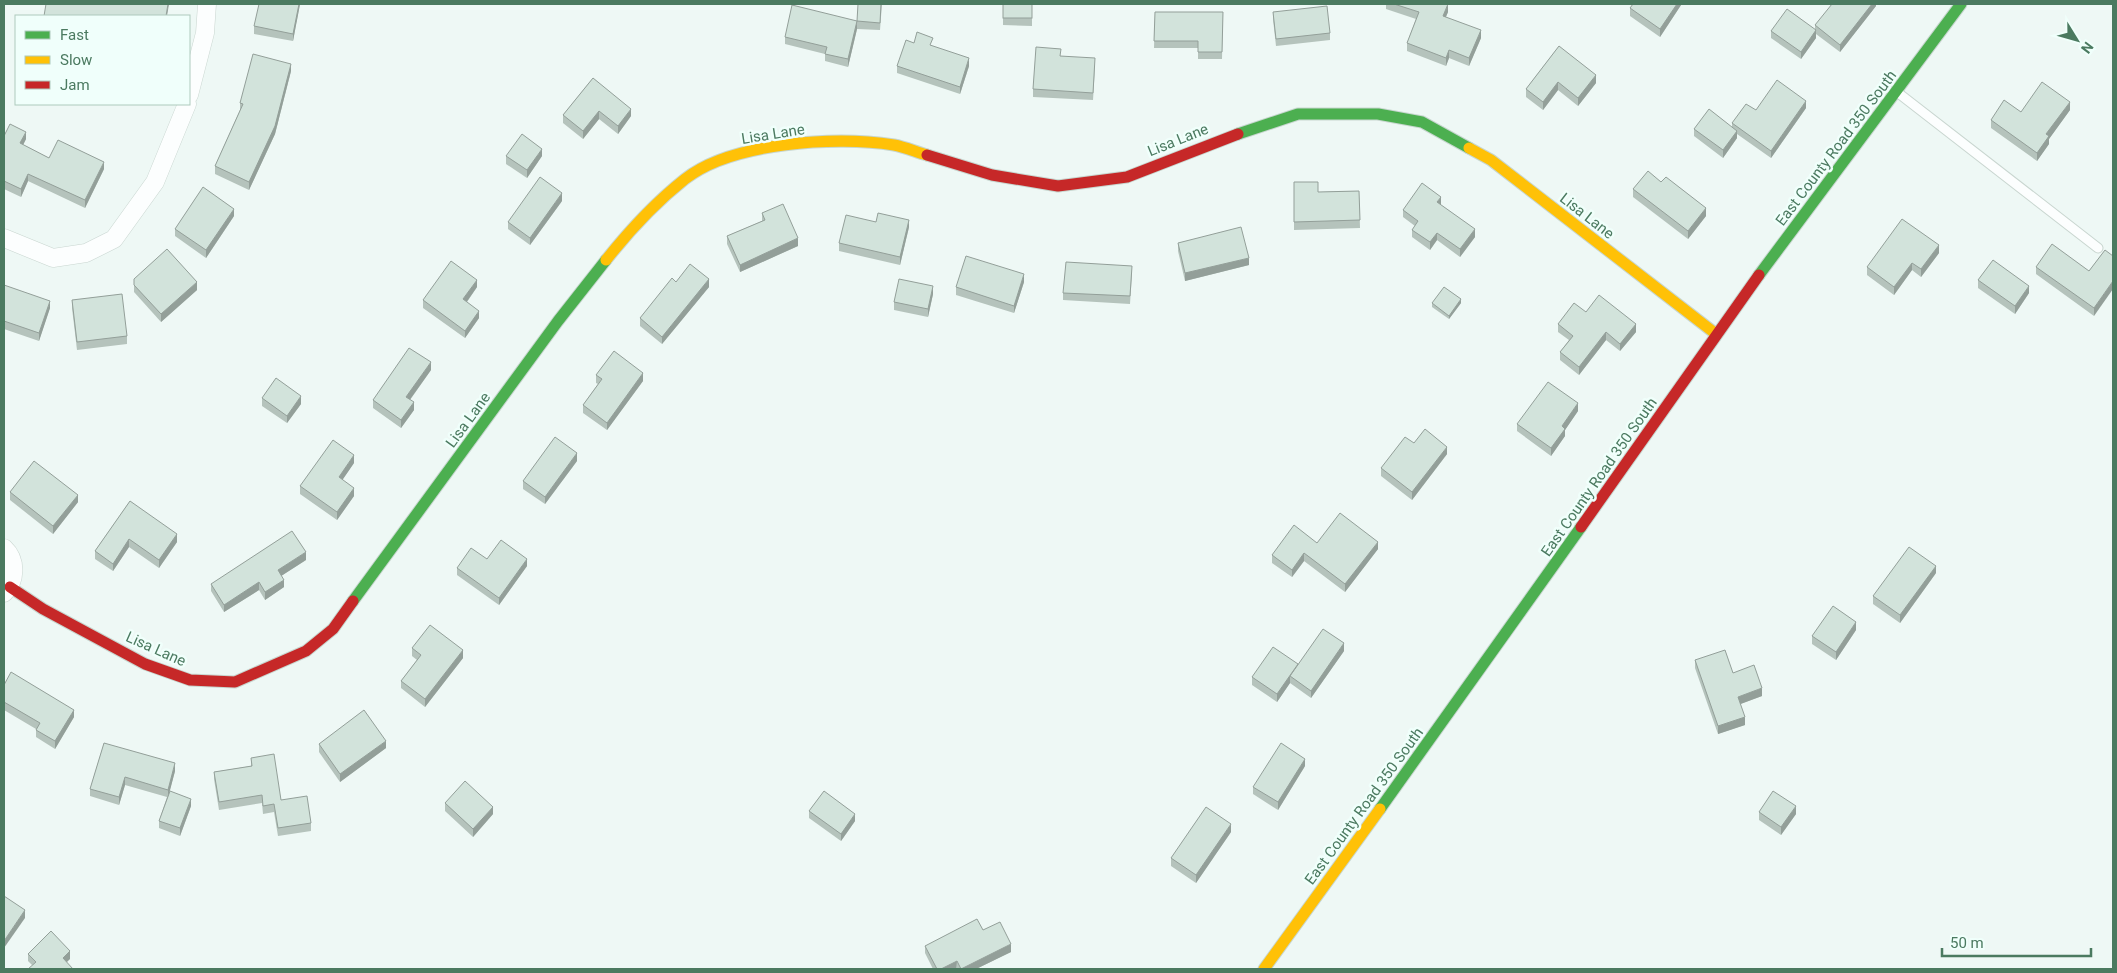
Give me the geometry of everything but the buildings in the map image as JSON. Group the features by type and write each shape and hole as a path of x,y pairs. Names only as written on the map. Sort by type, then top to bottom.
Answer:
{"street":[{"path":"190,91 205,33 207,4"},
{"name":"East County Road 350 South","path":"1264,969 1524,609 1716,334 1961,4"},
{"path":"4,238 53,258 86,253 114,239 155,182 187,105"},
{"name":"Lisa Lane","path":"7,590 146,664 190,680 235,682 306,651 333,629 558,321 625,236 686,178 727,157 765,148 831,141 895,144 992,175 1058,186 1127,177 1216,141 1298,114 1378,114 1422,122 1492,160 1716,334"},
{"path":"4,548 12,560 14,571 7,590"}],"lane":[{"path":"1897,92 2098,248"}],"traffic: fast":[{"path":"1759,275 1961,4"},
{"path":"1238,134 1298,114 1378,114 1422,122 1469,148"},
{"path":"353,601 558,321 606,260"},
{"path":"1380,809 1581,527"}],"traffic: slow":[{"path":"606,260 643,217 674,188 705,167 729,157 785,145 843,141 894,145 927,155"},
{"path":"1469,148 1491,160 1716,334"},
{"path":"1264,969 1380,809"}],"traffic: jam":[{"path":"927,155 992,175 1058,186 1127,177 1238,134"},
{"path":"1581,527 1759,275"},
{"path":"10,587 43,609 145,664 190,680 235,682 306,651 333,629 353,601"}]}
